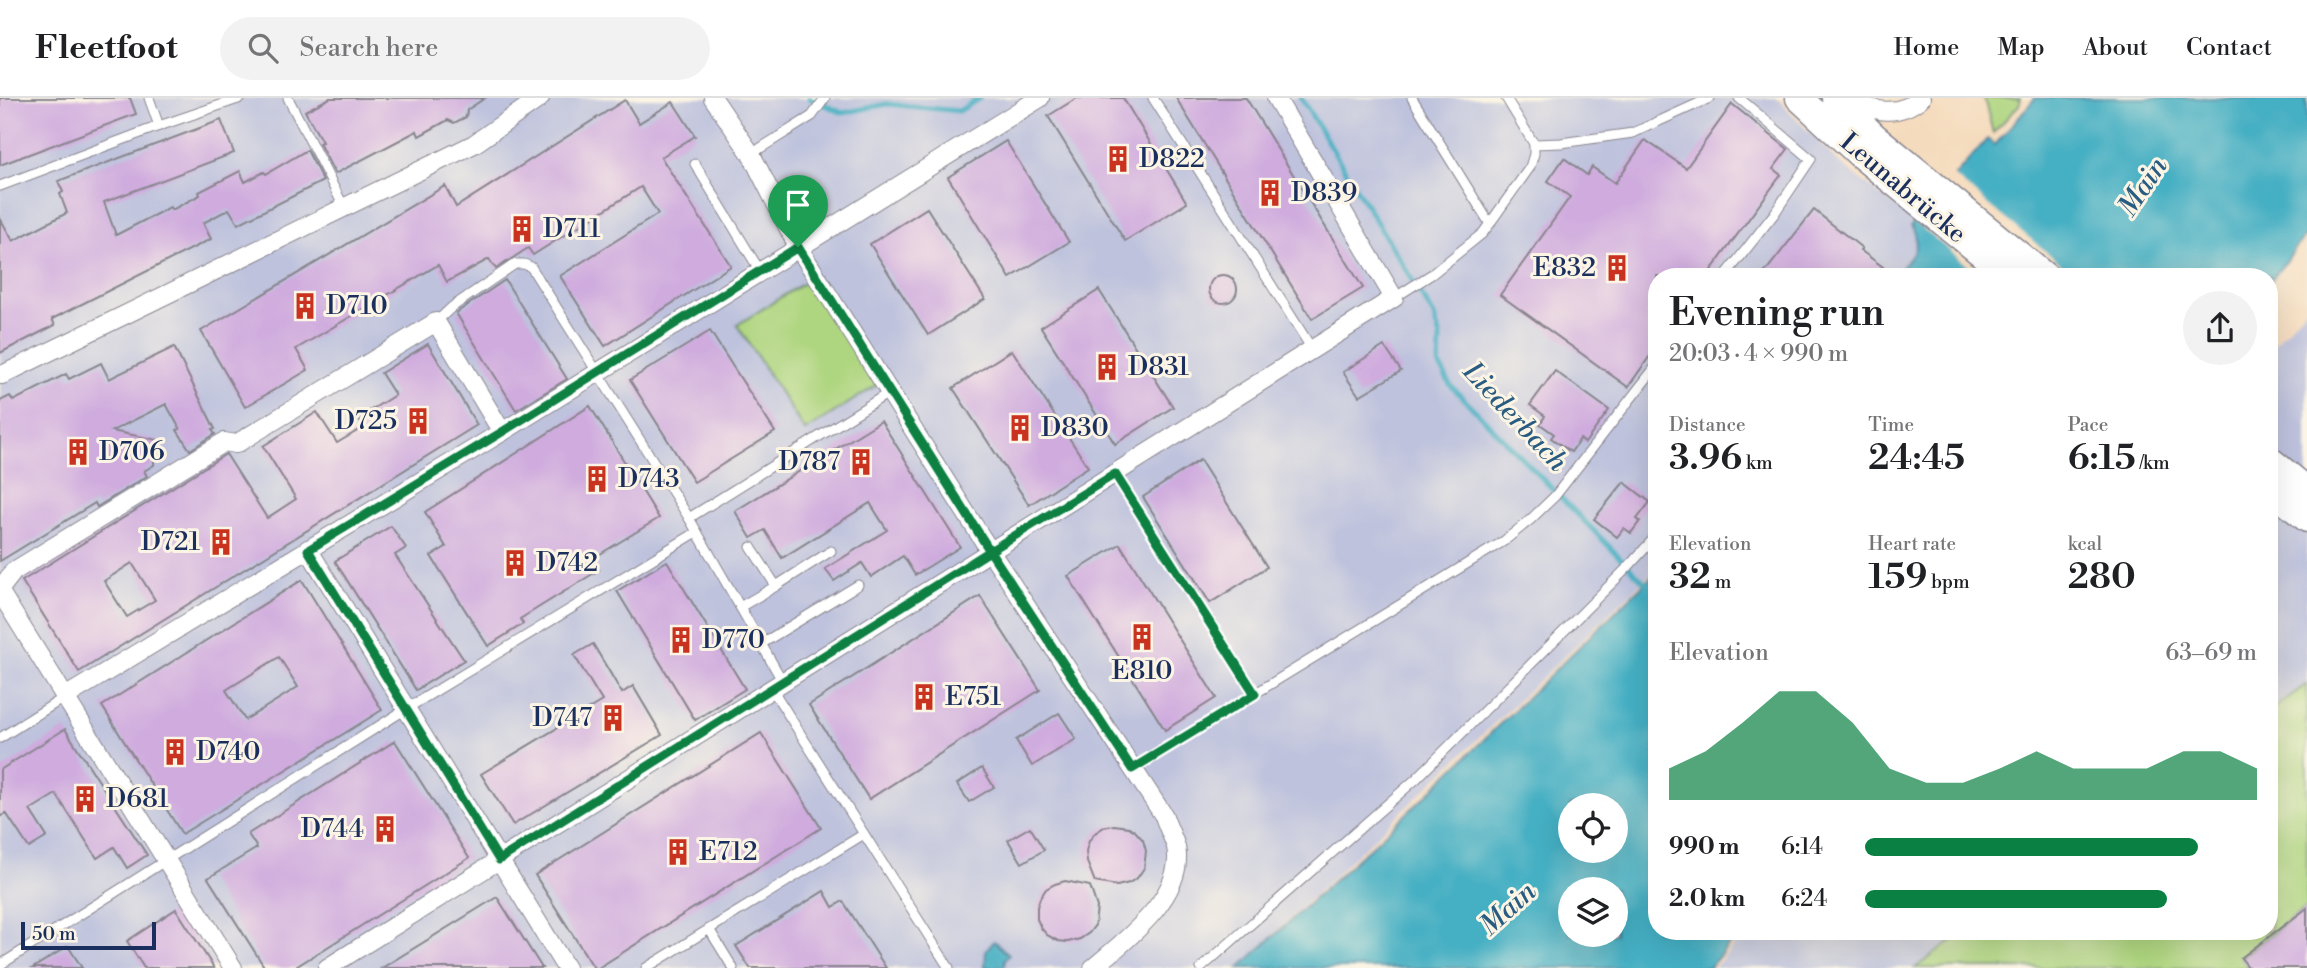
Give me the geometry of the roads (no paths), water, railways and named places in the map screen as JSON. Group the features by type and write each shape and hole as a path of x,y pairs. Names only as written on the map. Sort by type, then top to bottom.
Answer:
{"main road":[{"name":"Leunabrücke","path":"1799,98 1859,154 1999,268"},
{"name":"Leunabrücke","path":"1837,98 1874,136 2035,268"},
{"path":"2278,466 2307,490"},
{"path":"2278,495 2307,519"}],"street":[{"path":"2,375 474,144 540,98"},
{"path":"713,98 751,154 798,247 990,551 1164,816 1176,848 1175,871 1169,889 1146,921 1093,968"},
{"path":"65,697 502,432 1040,98"},
{"path":"327,968 1394,298 1276,98"},
{"path":"1837,98 1887,113 1922,98"},
{"path":"233,968 0,591 14,571 212,449 224,442 236,444 436,321 502,432"},
{"path":"308,550 566,968"}],"lane":[{"path":"149,98 159,126"},
{"path":"0,186 241,98"},
{"path":"288,98 344,207"},
{"path":"751,154 812,116 825,98"},
{"path":"1153,98 1312,349"},
{"path":"1412,98 1490,224"},
{"path":"1394,298 1432,274 1483,233 1530,167 1534,144 1506,98"},
{"path":"1534,144 1633,133 1710,98"},
{"path":"1732,268 1774,214 1811,159 1739,98"},
{"path":"695,164 761,271"},
{"path":"436,321 515,264 531,267 689,518 761,643 777,685 864,834 949,968"},
{"path":"1132,769 1504,541 1555,496 1648,377"},
{"path":"689,518 890,392"},
{"path":"1115,474 1255,694"},
{"path":"0,965 406,709 697,532"},
{"path":"1201,968 1416,779 1648,546"},
{"path":"751,547 776,586"},
{"path":"740,607 831,551"},
{"path":"761,643 858,585"},
{"path":"0,738 65,697"},
{"path":"646,968 864,834"},
{"path":"709,929 733,968"}],"water":[{"name":"Main","path":"2035,98 2307,98 2307,233 2278,271 2278,268 1902,268 1915,247 1915,233 1911,226 1987,139 1995,145"},
{"name":"Main","path":"1648,580 1648,940 1733,940 1709,968 1239,968 1433,789"},
{"path":"994,941 1009,955 1005,959 1005,966 985,968 986,951"}],"waterway":[{"name":"Liederbach","path":"809,98 843,113 887,104 959,111 980,98"},
{"name":"Liederbach","path":"1301,98 1434,316 1440,338 1439,364 1451,386 1648,586"}],"place":[{"name":"D822","path":"1118,159"},
{"name":"D839","path":"1270,193"},
{"name":"D711","path":"522,229"},
{"name":"E832","path":"1617,268"},
{"name":"D710","path":"305,306"},
{"name":"D831","path":"1107,367"},
{"name":"D725","path":"418,421"},
{"name":"D830","path":"1020,428"},
{"name":"D706","path":"78,452"},
{"name":"D787","path":"861,462"},
{"name":"D743","path":"597,479"},
{"name":"D721","path":"221,542"},
{"name":"D742","path":"515,563"},
{"name":"E810","path":"1142,637"},
{"name":"D770","path":"681,640"},
{"name":"E751","path":"924,697"},
{"name":"D747","path":"613,718"},
{"name":"D740","path":"175,752"},
{"name":"D681","path":"85,799"},
{"name":"D744","path":"385,829"},
{"name":"E712","path":"678,852"}]}
